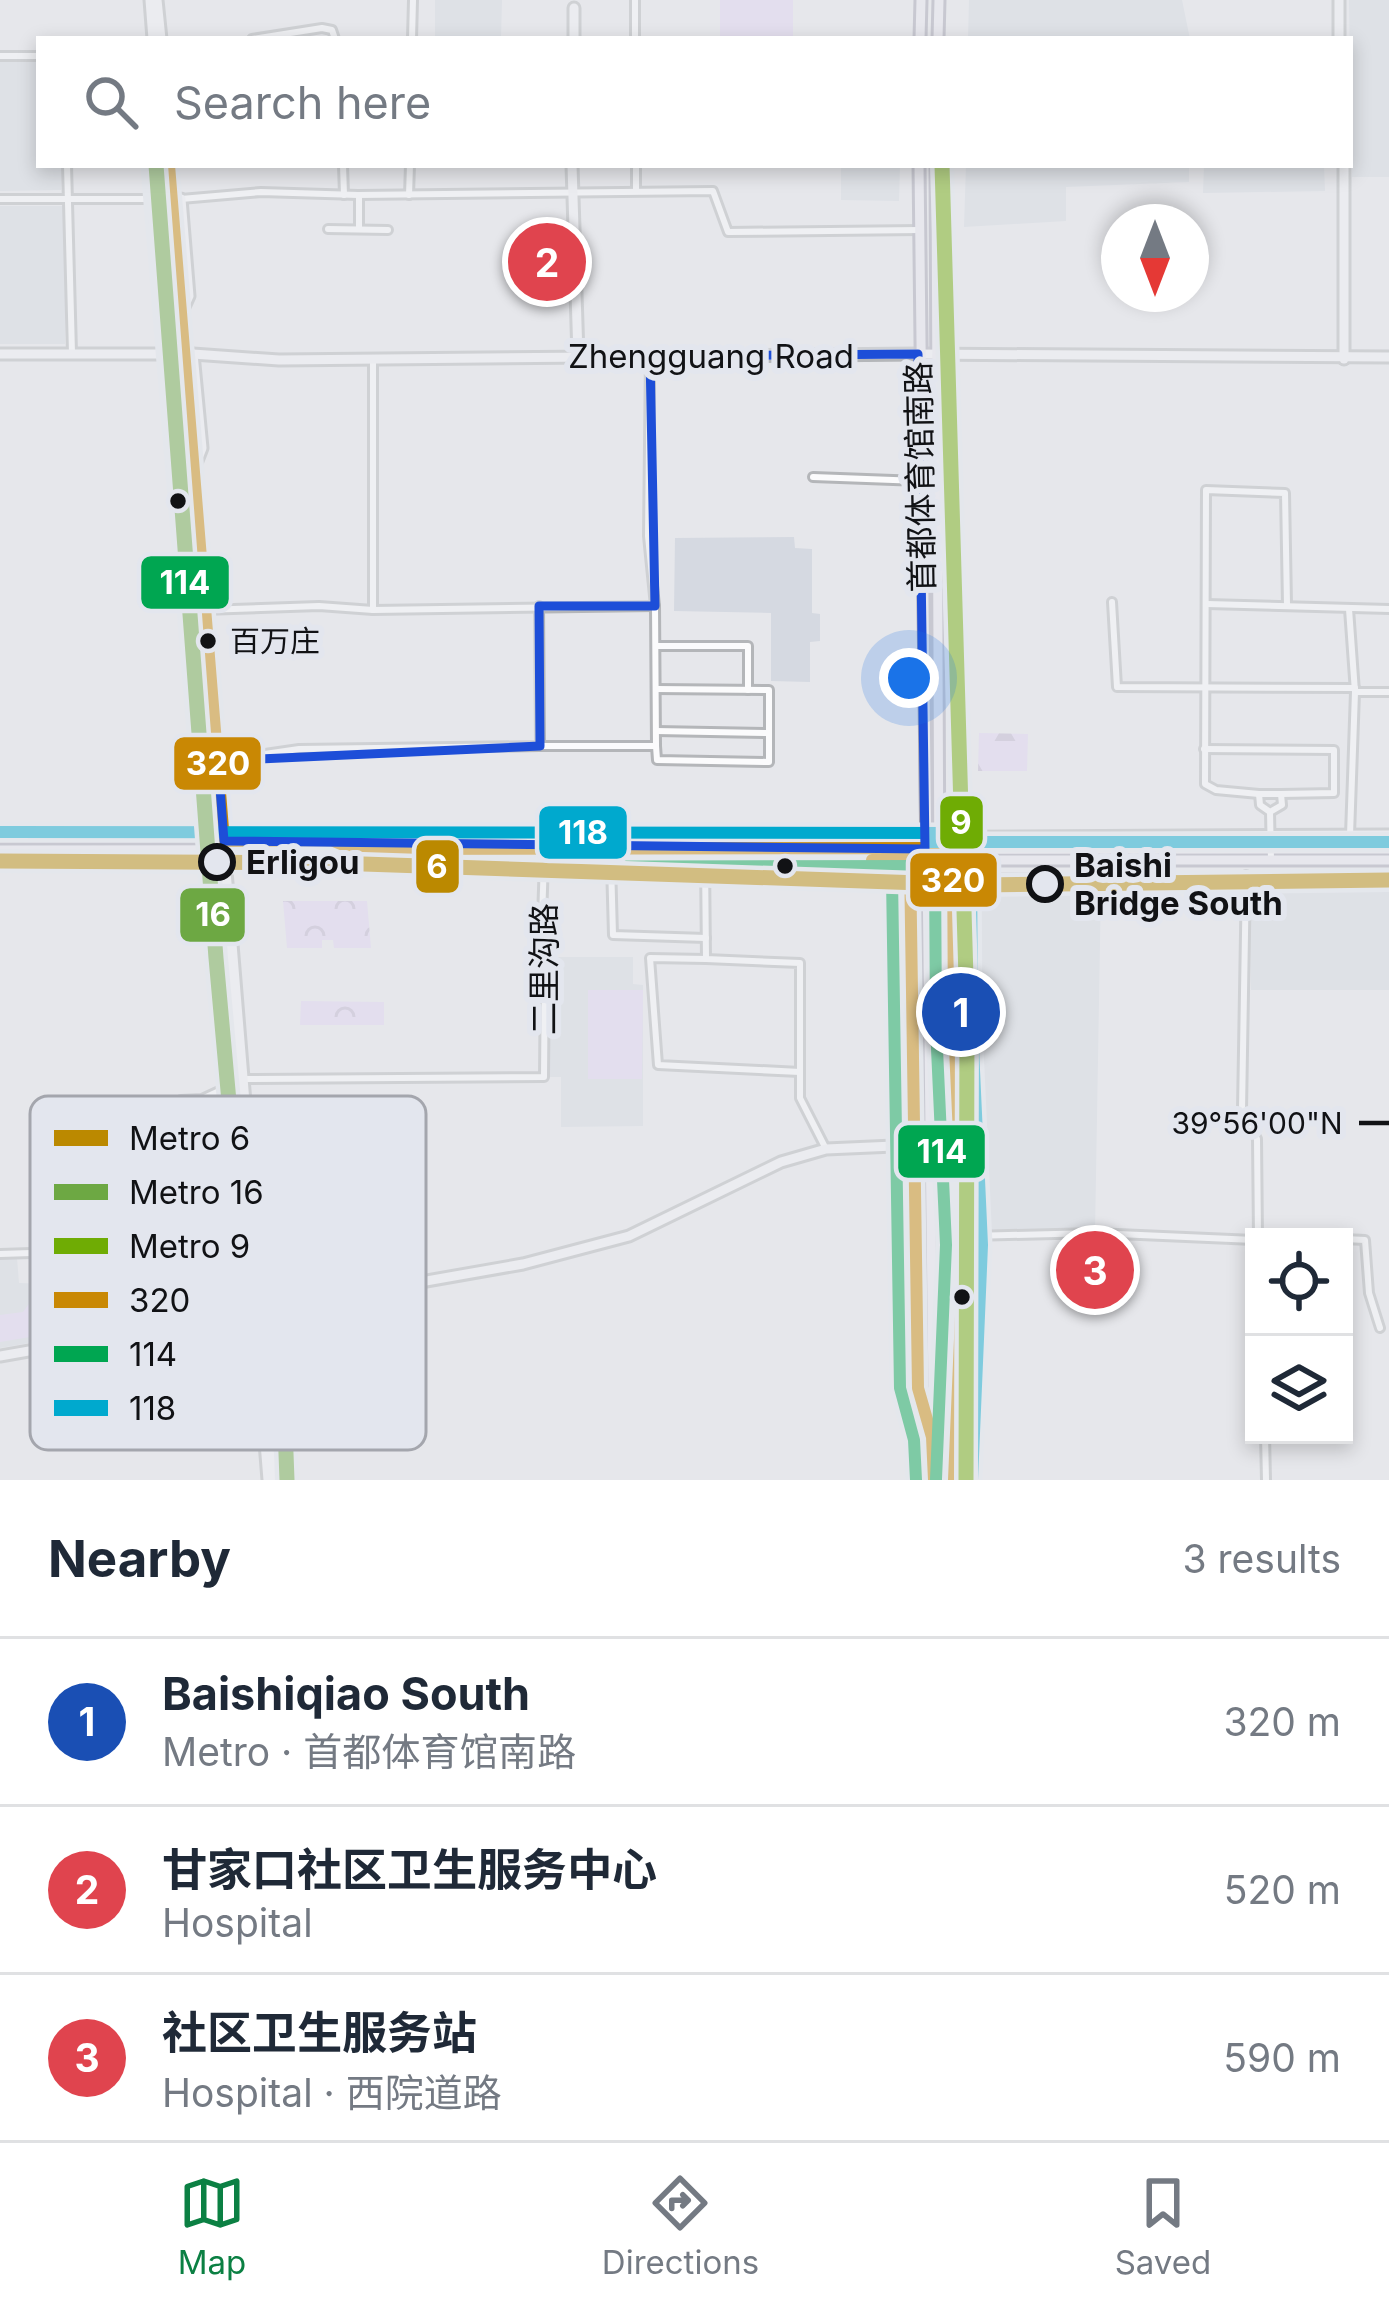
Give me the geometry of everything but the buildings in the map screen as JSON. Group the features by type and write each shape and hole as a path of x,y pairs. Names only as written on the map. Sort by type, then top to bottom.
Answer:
{"main road":[{"path":"920,36 921,0"},
{"path":"938,36 939,0"},
{"name":"首都体育馆南路","path":"919,168 925,854 934,1144 954,1480"},
{"path":"937,168 934,354 941,835 947,854"},
{"path":"331,840 353,849"},
{"path":"0,864 220,849 544,860 910,854"},
{"path":"0,850 1271,854 1389,849"},
{"name":"首都体育馆南路","path":"934,1480 934,1144 947,854"},
{"path":"1271,854 1389,860"}],"street":[{"path":"153,0 157,36"},
{"path":"412,36 413,0"},
{"path":"635,0 635,36"},
{"path":"1339,0 1340,36"},
{"path":"574,8 574,36"},
{"path":"272,36 322,28 332,30 334,36"},
{"path":"0,56 36,56"},
{"path":"68,168 72,354"},
{"path":"167,168 189,296 181,311 181,354 206,610"},
{"path":"344,168 344,195"},
{"path":"410,168 410,195"},
{"path":"572,168 578,356"},
{"path":"636,168 636,192"},
{"path":"1344,168 1344,359"},
{"path":"0,200 173,199 261,192 713,191 728,232 920,230"},
{"path":"358,195 359,229"},
{"path":"173,199 172,292 194,471 242,1096"},
{"path":"328,229 388,230"},
{"name":"Zhengguang Road","path":"0,354 181,354 279,360 918,354 1389,357"},
{"path":"650,356 648,536 655,606 656,746 657,760 769,762 769,690 656,688"},
{"path":"373,358 373,610"},
{"path":"813,477 920,481"},
{"path":"1204,748 1334,750 1334,793 1259,794 1216,790 1205,784 1204,748 1204,689 1207,604 1206,490 1285,493 1287,604"},
{"path":"1112,602 1117,687 1389,692"},
{"path":"1207,604 1389,609"},
{"path":"539,606 540,746"},
{"path":"206,610 655,606"},
{"path":"1349,609 1355,690 1350,835"},
{"path":"656,646 748,646 748,690"},
{"path":"656,731 769,733"},
{"path":"214,762 299,748 656,746"},
{"path":"1259,794 1260,806 1270,812"},
{"path":"1270,812 1282,805 1281,794"},
{"path":"1270,812 1271,854"},
{"path":"220,849 331,840 1389,835"},
{"name":"首都体育馆南路","path":"910,854 918,1388 932,1437"},
{"name":"首都体育馆南路","path":"947,854 954,880 954,1026 962,1143 963,1334 953,1457"},
{"name":"二里沟路","path":"241,1081 544,1077 544,860"},
{"path":"611,860 613,935 706,938"},
{"path":"704,860 706,959"},
{"path":"1246,877 1242,1110 1257,1139 1256,1228"},
{"path":"954,880 1389,880"},
{"path":"650,937 650,1001 657,1022 658,1065 800,1072"},
{"path":"650,958 800,963 800,1098 826,1149"},
{"path":"208,1096 241,1081"},
{"path":"241,1081 242,1096"},
{"path":"426,1280 518,1265 629,1236 781,1162 826,1149 962,1143"},
{"path":"970,1236 1095,1233 1245,1239"},
{"path":"1353,1239 1365,1240 1369,1292 1380,1328"},
{"path":"0,1255 30,1254"},
{"path":"0,1356 30,1350"},
{"path":"918,1388 921,1480"},
{"path":"1265,1444 1266,1480"},
{"path":"270,1450 272,1480"}],"highlighted area":[{"path":"918,354 925,849 224,841 218,761 540,746 539,606 655,606 650,356"}],"shaded area":[{"path":"435,0 502,0 501,36 435,36"},
{"path":"969,0 1182,0 1189,36 968,36"},
{"path":"1349,0 1389,0 1389,177 1352,177"},
{"path":"0,62 36,62 36,168 62,168 61,190 0,191"},
{"path":"841,168 900,168 899,201 841,200"},
{"path":"966,168 1189,168 1189,182 1066,187 1066,221 964,227"},
{"path":"1204,168 1324,168 1325,191 1203,193"},
{"path":"0,206 67,206 65,344 0,344"},
{"path":"794,537 795,548 812,549 812,613 820,614 820,641 810,642 810,682 771,681 771,613 674,611 675,538"},
{"path":"1101,884 1095,1233 980,1234 979,885"},
{"path":"1389,889 1389,990 1251,990 1249,891"},
{"path":"548,957 633,957 633,984 643,985 643,1126 561,1127 561,1077 548,1077"},
{"path":"17,1258 19,1283 30,1283 30,1343 0,1348 0,1259"}],"green space":[{"path":"720,0 793,0 793,36 720,36"},
{"path":"979,733 1028,734 1027,771 978,771"},
{"path":"283,901 367,901 371,948 334,948 333,940 322,940 322,948 287,948"},
{"path":"588,990 643,990 642,1079 588,1079"},
{"path":"301,1001 384,1002 384,1025 300,1025"},
{"path":"30,1302 30,1337 0,1342 0,1315 23,1312"}],"metro line":[{"name":"16","path":"156,168 229,1096"},
{"name":"9","path":"942,168 967,1012 966,1480"},
{"name":"6","path":"0,861 334,863 979,885 1389,880"},
{"name":"16","path":"286,1450 287,1480"}],"transit line":[{"name":"114","path":"151,168 206,842 213,855 224,859 328,858 353,867 935,866 936,1027 946,1245 936,1479"},
{"name":"320","path":"169,168 224,841 331,840 353,849 953,848 954,1026 964,1245 954,1480"},
{"name":"118","path":"0,832 963,833 971,848 972,1026 982,1245 972,1480"},
{"name":"118","path":"930,842 1389,842"},
{"name":"320","path":"872,860 910,860 918,1388 932,1437 934,1480"},
{"name":"114","path":"872,878 892,878 900,1388 914,1440 916,1480"}],"place":[{"name":"甘家口社区卫生服务中心","path":"547,262"},
{"name":"百万庄","path":"208,641"},
{"name":"Erligou","path":"217,862"},
{"name":"Baishi Bridge South","path":"1045,884"},
{"name":"Baishiqiao South","path":"961,1012"},
{"name":"社区卫生服务站","path":"1095,1270"}]}
